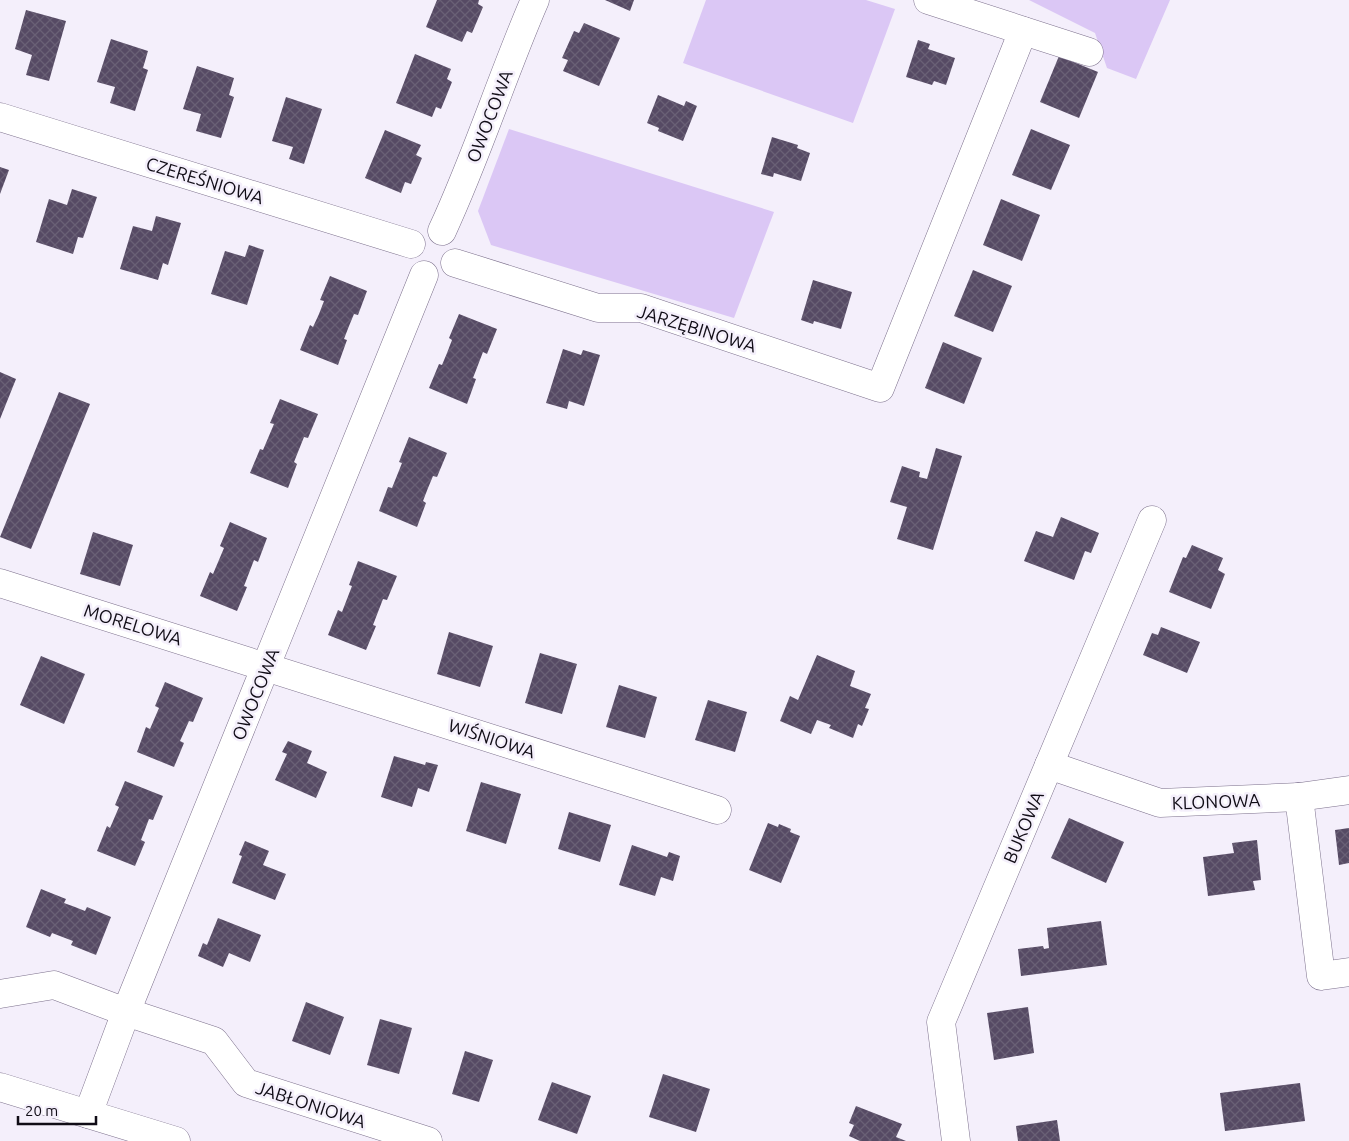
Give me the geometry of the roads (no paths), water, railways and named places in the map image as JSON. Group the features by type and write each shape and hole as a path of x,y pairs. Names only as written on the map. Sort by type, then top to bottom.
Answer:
{"street":[{"name":"OWOCOWA","path":"442,231 535,0"},
{"path":"928,0 1089,52"},
{"name":"JARZĘBINOWA","path":"455,263 598,308 641,308 689,322 880,388 1023,31"},
{"name":"CZEREŚNIOWA","path":"0,117 410,244"},
{"path":"427,230 442,231 453,241 457,255 455,263 443,275 435,277 424,275 414,267 410,260 410,244 420,232 427,230"},
{"name":"OWOCOWA","path":"88,1114 126,1012 424,275"},
{"name":"BUKOWA","path":"956,1141 941,1022 1152,520"},
{"name":"MORELOWA","path":"0,583 267,666"},
{"name":"WIŚNIOWA","path":"267,666 717,810"},
{"name":"KLONOWA","path":"1049,765 1160,803 1299,797 1349,790"},
{"path":"1299,797 1321,976 1349,972"},
{"name":"JABŁONIOWA","path":"0,994 54,985 126,1012 214,1041 246,1083 428,1141"},
{"path":"0,1087 176,1141"}]}
